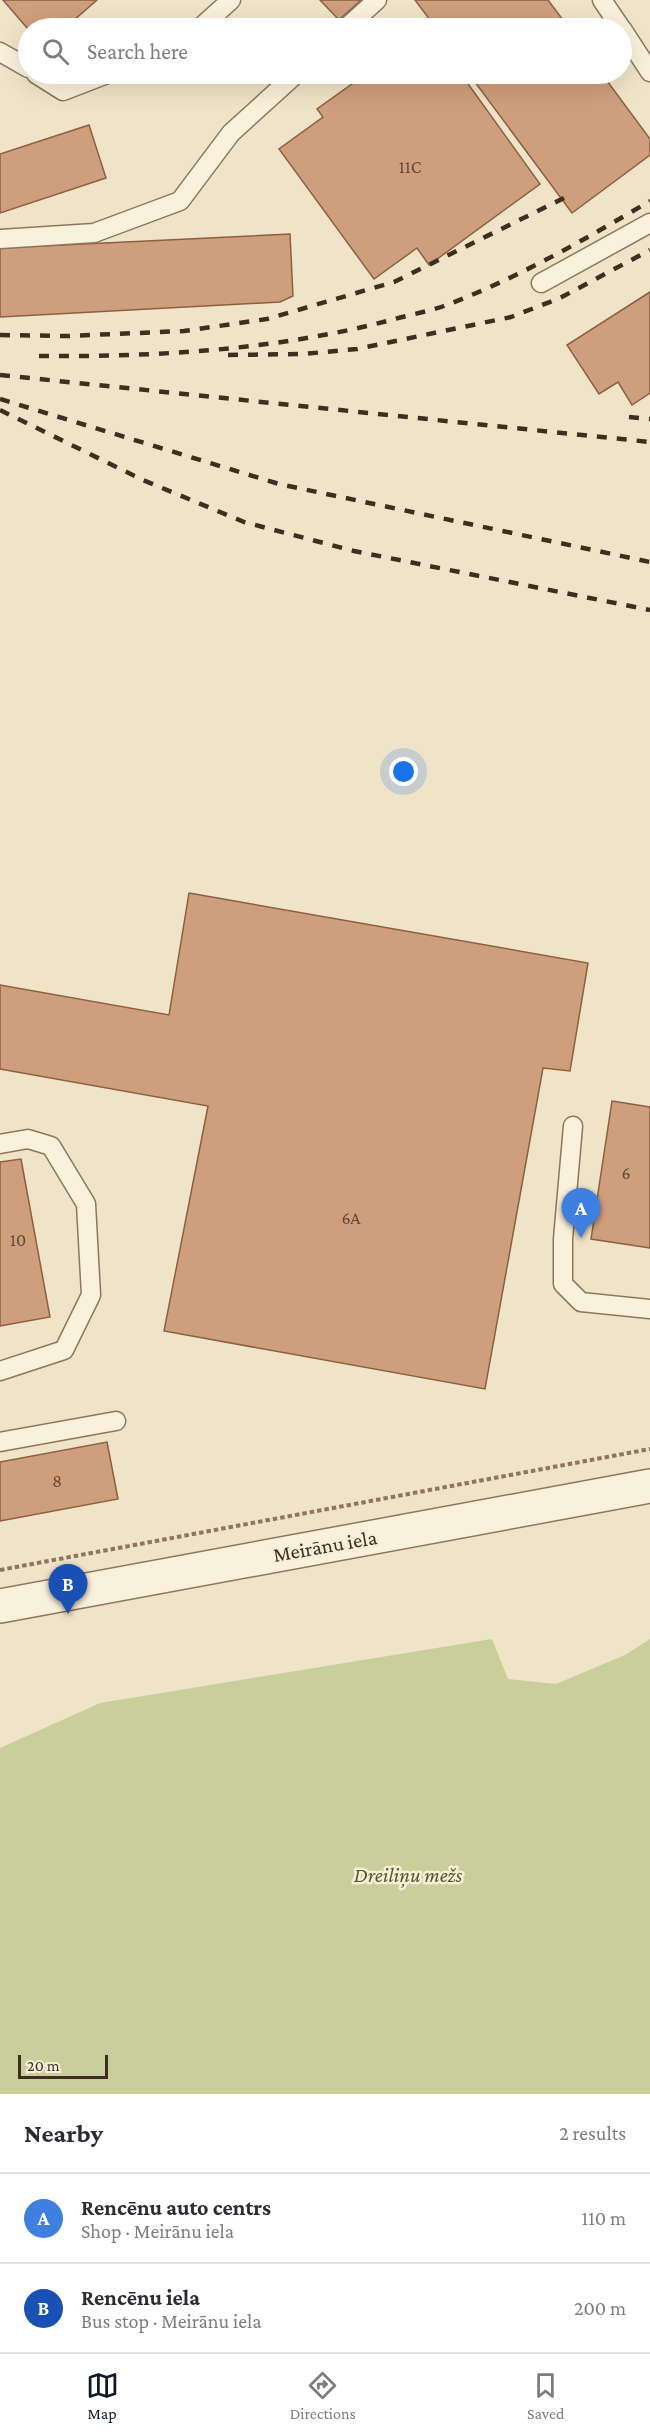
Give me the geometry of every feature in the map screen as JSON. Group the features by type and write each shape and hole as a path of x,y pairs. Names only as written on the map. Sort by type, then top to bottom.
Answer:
{"street":[{"name":"Meirānu iela","path":"0,1606 650,1486"}],"lane":[{"path":"211,18 231,0"},
{"path":"357,18 377,0"},
{"path":"602,0 614,18"},
{"path":"632,45 650,72"},
{"path":"0,52 18,62"},
{"path":"52,84 63,91 81,84"},
{"path":"0,239 94,233 180,201 231,133 285,84"},
{"path":"541,283 650,223"},
{"path":"573,1126 563,1239 563,1284 580,1302 650,1310"},
{"path":"0,1144 28,1139 51,1146 86,1204 91,1295 64,1350 0,1371"},
{"path":"0,1442 116,1421"}],"path":[{"path":"0,1570 650,1449"}],"green space":[{"name":"Dreiliņu mežs","path":"492,1639 508,1679 556,1684 625,1655 650,1639 650,2094 0,2094 0,1748 100,1703"}],"building":[{"path":"3,0 97,0 76,18 19,18"},
{"path":"320,0 361,0 341,18 337,18"},
{"path":"415,0 548,0 562,18 428,18"},
{"path":"352,84 468,84 540,184 429,265 417,248 374,279 279,149 323,117 317,109"},
{"path":"476,84 609,84 650,139 650,155 572,213"},
{"path":"89,125 106,178 0,213 0,154"},
{"path":"290,234 293,296 280,302 0,317 0,248"},
{"path":"650,292 650,393 632,405 618,382 599,394 567,345"},
{"path":"189,893 588,963 570,1071 543,1068 485,1389 164,1331 208,1106 0,1069 0,985 169,1015"},
{"path":"612,1101 650,1107 650,1248 591,1239"},
{"path":"21,1159 50,1317 0,1326 0,1162"},
{"path":"107,1442 118,1499 0,1521 0,1462"}],"railway":[{"path":"0,335 68,336 184,331 267,319 394,282 564,198"},
{"path":"39,356 172,353 260,345 348,330 424,312 497,284 575,244 650,201"},
{"path":"228,355 303,354 357,349 511,317 560,298 650,250"},
{"path":"0,375 650,442"},
{"path":"0,399 279,484 650,562"},
{"path":"0,410 143,480 244,522 354,551 650,610"},
{"path":"629,417 650,419"}],"place":[{"name":"Rencēnu auto centrs","path":"581,1238"},
{"name":"Rencēnu iela","path":"68,1614"}]}
